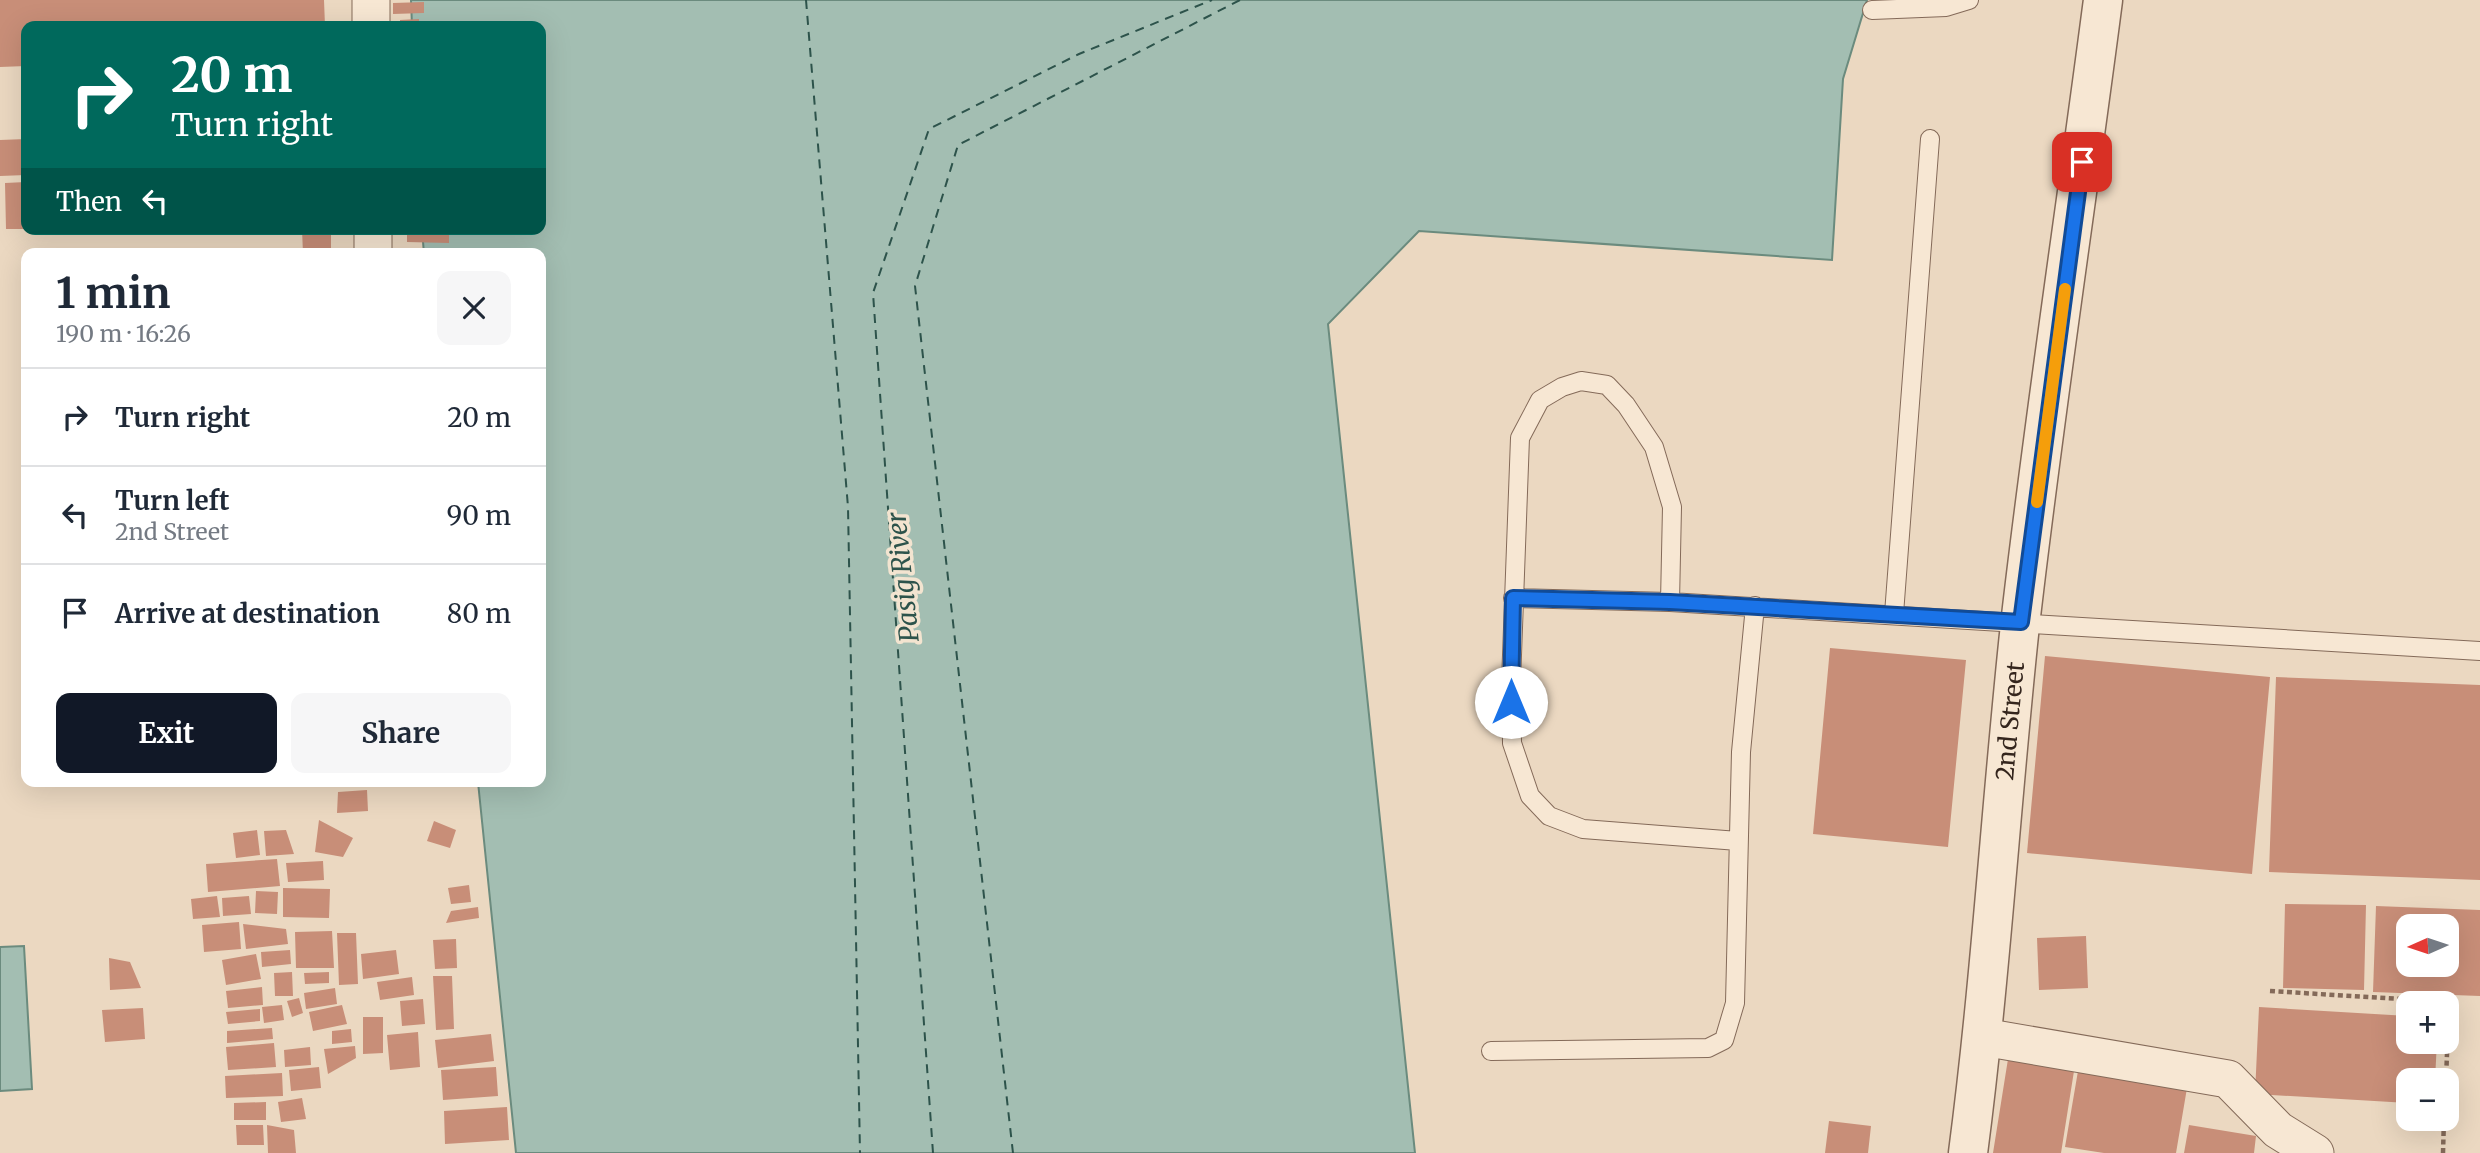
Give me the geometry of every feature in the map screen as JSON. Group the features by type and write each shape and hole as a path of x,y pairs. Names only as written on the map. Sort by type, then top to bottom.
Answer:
{"street":[{"path":"371,0 371,21"},
{"name":"2nd Street","path":"1968,1153 1983,1037 1997,847 2021,622 2103,0"},
{"path":"1983,1037 2228,1079 2278,1130 2313,1153"}],"lane":[{"path":"1872,9 1946,7 1969,0"},
{"path":"1894,614 1930,139"},
{"path":"1670,602 1672,507 1654,447 1626,405 1607,385 1581,381 1562,387 1540,400 1520,438 1513,598 1513,743 1530,796 1549,816 1583,829 1738,841"},
{"path":"1513,598 1755,606 2480,651"},
{"path":"1491,1051 1708,1048 1724,1040 1735,1003 1741,752 1755,606"}],"path":[{"path":"2270,991 2449,1002 2446,1068"},
{"path":"2443,1153 2444,1131"}],"water":[{"name":"Pasig River","path":"411,0 1867,0 1843,79 1832,260 1419,231 1328,324 1415,1153 516,1153 479,787 546,787 546,248 424,248 422,235 546,235 546,21 412,21"},
{"path":"24,946 32,1089 0,1091 0,947"}],"building":[{"path":"0,0 324,0 325,21 21,21 21,66 0,67"},
{"path":"424,2 424,13 393,14 393,3"},
{"path":"21,139 21,175 0,176 0,140"},
{"path":"21,182 21,229 6,229 5,183"},
{"path":"302,235 331,235 331,248 303,248"},
{"path":"407,235 449,235 449,243 407,242"},
{"path":"1830,648 1966,660 1948,847 1813,834"},
{"path":"2045,656 2270,677 2252,874 2027,853"},
{"path":"2276,677 2480,685 2480,880 2269,872"},
{"path":"367,790 368,811 337,813 338,792"},
{"path":"319,820 353,838 343,857 315,852"},
{"path":"434,821 456,830 450,848 427,841"},
{"path":"257,830 260,855 236,858 233,833"},
{"path":"286,830 294,854 266,856 264,831"},
{"path":"277,859 280,886 208,892 206,864"},
{"path":"323,861 324,880 288,882 286,863"},
{"path":"469,885 471,902 451,904 448,888"},
{"path":"283,888 330,889 329,918 283,917"},
{"path":"256,891 278,892 277,914 255,913"},
{"path":"217,896 220,917 193,919 191,899"},
{"path":"249,896 251,914 223,916 222,898"},
{"path":"2285,904 2366,905 2364,990 2283,988"},
{"path":"2376,906 2480,910 2480,996 2459,995 2459,991 2373,992"},
{"path":"478,907 479,918 446,923 451,911"},
{"path":"239,922 241,949 204,952 202,925"},
{"path":"243,924 286,929 288,944 246,949"},
{"path":"332,931 334,968 296,968 295,932"},
{"path":"337,933 356,933 358,984 339,985"},
{"path":"2086,936 2088,988 2039,990 2037,938"},
{"path":"456,939 457,968 435,969 433,940"},
{"path":"290,950 291,964 262,967 261,952"},
{"path":"396,950 399,974 363,979 361,954"},
{"path":"256,954 261,979 226,985 222,960"},
{"path":"109,958 130,962 141,988 110,990"},
{"path":"292,972 293,996 275,996 274,973"},
{"path":"329,972 329,983 305,984 304,973"},
{"path":"433,976 452,976 454,1029 436,1030"},
{"path":"412,977 414,995 380,1000 377,982"},
{"path":"262,987 263,1005 228,1008 226,991"},
{"path":"335,988 337,1004 306,1009 304,993"},
{"path":"299,998 303,1013 292,1017 287,1001"},
{"path":"423,999 425,1024 402,1026 400,1001"},
{"path":"282,1005 284,1020 264,1023 262,1007"},
{"path":"342,1005 347,1024 313,1031 309,1012"},
{"path":"2259,1007 2396,1015 2396,1054 2436,1054 2436,1068 2396,1068 2396,1102 2255,1094"},
{"path":"143,1008 145,1039 105,1042 102,1010"},
{"path":"260,1009 260,1021 228,1024 226,1012"},
{"path":"363,1017 383,1017 383,1053 363,1054"},
{"path":"272,1028 273,1039 227,1043 227,1031"},
{"path":"351,1029 352,1042 332,1044 332,1031"},
{"path":"418,1032 420,1067 390,1070 387,1035"},
{"path":"491,1034 494,1061 438,1068 435,1040"},
{"path":"274,1043 276,1067 228,1070 226,1047"},
{"path":"355,1046 356,1058 328,1074 324,1049"},
{"path":"310,1047 311,1065 285,1067 284,1050"},
{"path":"2008,1059 2074,1071 2061,1153 1993,1153"},
{"path":"319,1067 321,1088 291,1091 289,1070"},
{"path":"496,1067 498,1096 443,1100 441,1070"},
{"path":"2078,1071 2187,1088 2176,1153 2104,1153 2065,1147"},
{"path":"282,1073 283,1096 226,1098 225,1076"},
{"path":"302,1098 306,1119 281,1122 278,1102"},
{"path":"266,1102 266,1120 234,1120 234,1103"},
{"path":"507,1107 509,1140 445,1144 444,1111"},
{"path":"1829,1121 1871,1126 1868,1153 1825,1153"},
{"path":"236,1125 263,1125 264,1145 237,1145"},
{"path":"267,1125 294,1130 296,1153 268,1153"},
{"path":"2189,1125 2256,1136 2254,1153 2184,1153"}],"ferry route":[{"path":"806,0 848,507 860,1153"},
{"path":"933,1153 873,293 929,129 1079,54 1212,0"},
{"path":"1013,1153 915,286 958,145 1240,0"}],"slow traffic":[{"path":"2037,502 2065,289"}],"route":[{"path":"1511,702 1513,598 1670,602 2021,622 2082,162"}]}
